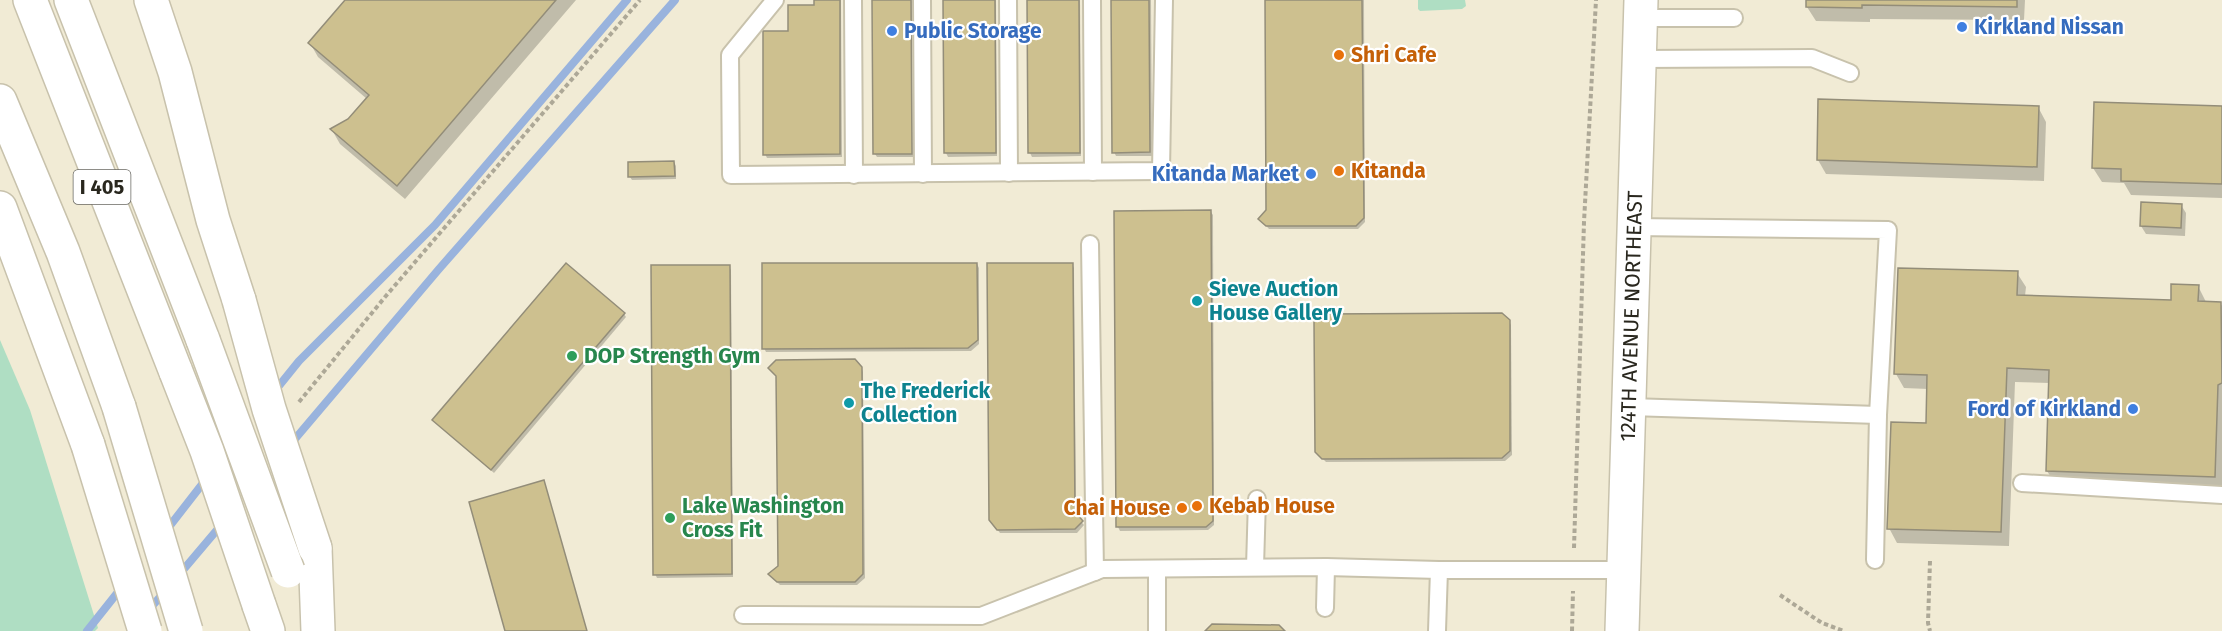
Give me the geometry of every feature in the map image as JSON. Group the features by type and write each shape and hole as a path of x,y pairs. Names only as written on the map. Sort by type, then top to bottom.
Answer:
{"main road":[{"name":"I 405","path":"30,0 207,451 263,618"},
{"name":"I 405","path":"71,0 203,340 308,631"},
{"path":"151,0 175,72 213,220 239,300 269,409 315,548 318,631"},
{"name":"124TH AVENUE NORTHEAST","path":"1622,631 1641,9"},
{"name":"I 405","path":"0,101 63,252 119,407 186,631"},
{"path":"0,208 88,445 146,631"}],"lane":[{"path":"775,0 730,55 731,176 1161,171 1164,0"},
{"path":"853,0 854,174"},
{"path":"922,0 923,174"},
{"path":"1008,0 1010,173"},
{"path":"1092,0 1093,172"},
{"path":"1641,9 1734,18"},
{"path":"1639,59 1812,58 1850,73"},
{"path":"1633,227 1888,230 1878,416 1875,560"},
{"path":"1089,244 1095,572"},
{"path":"1630,407 1878,416"},
{"path":"2022,483 2222,495"},
{"path":"1255,567 1257,499"},
{"path":"743,615 981,616 1102,569 1326,567 1439,570 1623,570"},
{"path":"1325,608 1326,567"},
{"path":"1157,569 1157,631"},
{"path":"1437,631 1439,570"}],"path":[{"path":"296,405 393,288 640,0"},
{"path":"1572,631 1584,222 1596,0"},
{"path":"1930,561 1928,623 1930,631"},
{"path":"1780,595 1822,622 1844,631"}],"green space":[{"path":"1418,0 1465,0 1466,6 1462,9 1420,11"},
{"path":"0,340 30,410 98,628 95,631 0,631"}],"building":[{"path":"345,0 556,0 397,186 330,129 348,119 369,95 308,43"},
{"path":"814,0 840,0 840,154 763,155 763,31 788,31 788,5 814,5"},
{"path":"872,0 911,0 912,154 873,154"},
{"path":"943,0 995,0 996,153 944,153"},
{"path":"1027,0 1079,0 1080,153 1028,153"},
{"path":"1111,0 1149,0 1150,152 1112,153"},
{"path":"1265,0 1362,0 1364,218 1356,226 1266,226 1258,219 1266,210"},
{"path":"1806,0 2017,0 2017,7 1862,5 1862,8 1806,7"},
{"path":"1818,99 2039,106 2037,167 1817,160"},
{"path":"2094,102 2222,106 2222,184 2121,181 2121,169 2092,168"},
{"path":"674,161 675,176 628,177 628,162"},
{"path":"2141,202 2182,204 2181,228 2140,226"},
{"path":"1211,210 1213,521 1206,527 1116,527 1114,211"},
{"path":"566,263 625,313 491,470 432,420"},
{"path":"762,263 977,263 978,340 968,348 762,349"},
{"path":"987,263 1073,263 1075,512 1083,521 1075,529 997,530 989,520"},
{"path":"651,265 730,265 732,574 653,575"},
{"name":"Ford of Kirkland","path":"1898,268 2018,271 2017,295 2171,300 2171,284 2199,285 2198,301 2221,302 2222,383 2218,385 2215,477 2046,471 2049,370 2007,368 2001,532 1887,529 1891,422 1926,423 1927,375 1894,374"},
{"path":"1502,313 1510,320 1510,451 1502,458 1322,459 1315,452 1314,322 1321,314"},
{"path":"855,359 862,367 863,574 855,582 777,582 768,574 778,566 776,376 768,368 776,360"},
{"path":"544,480 587,631 505,631 469,502"},
{"path":"1212,624 1279,625 1285,631 1205,631"}],"waterway":[{"path":"274,392 299,361 435,225 627,0"},
{"path":"289,446 439,269 675,0"},
{"path":"165,532 207,478"},
{"path":"178,576 222,524"},
{"path":"87,631 122,587"},
{"path":"147,612 166,590"}],"place":[{"name":"Kirkland Nissan","path":"1962,27"},
{"name":"Public Storage","path":"892,31"},
{"name":"Shri Cafe","path":"1339,55"},
{"name":"Kitanda","path":"1339,171"},
{"name":"Kitanda Market","path":"1311,174"},
{"name":"Sieve Auction House Gallery","path":"1197,301"},
{"name":"DOP Strength Gym","path":"572,356"},
{"name":"The Frederick Collection","path":"849,403"},
{"name":"Ford of Kirkland","path":"2133,409"},
{"name":"Kebab House","path":"1197,506"},
{"name":"Chai House","path":"1182,508"},
{"name":"Lake Washington Cross Fit","path":"670,518"}]}
